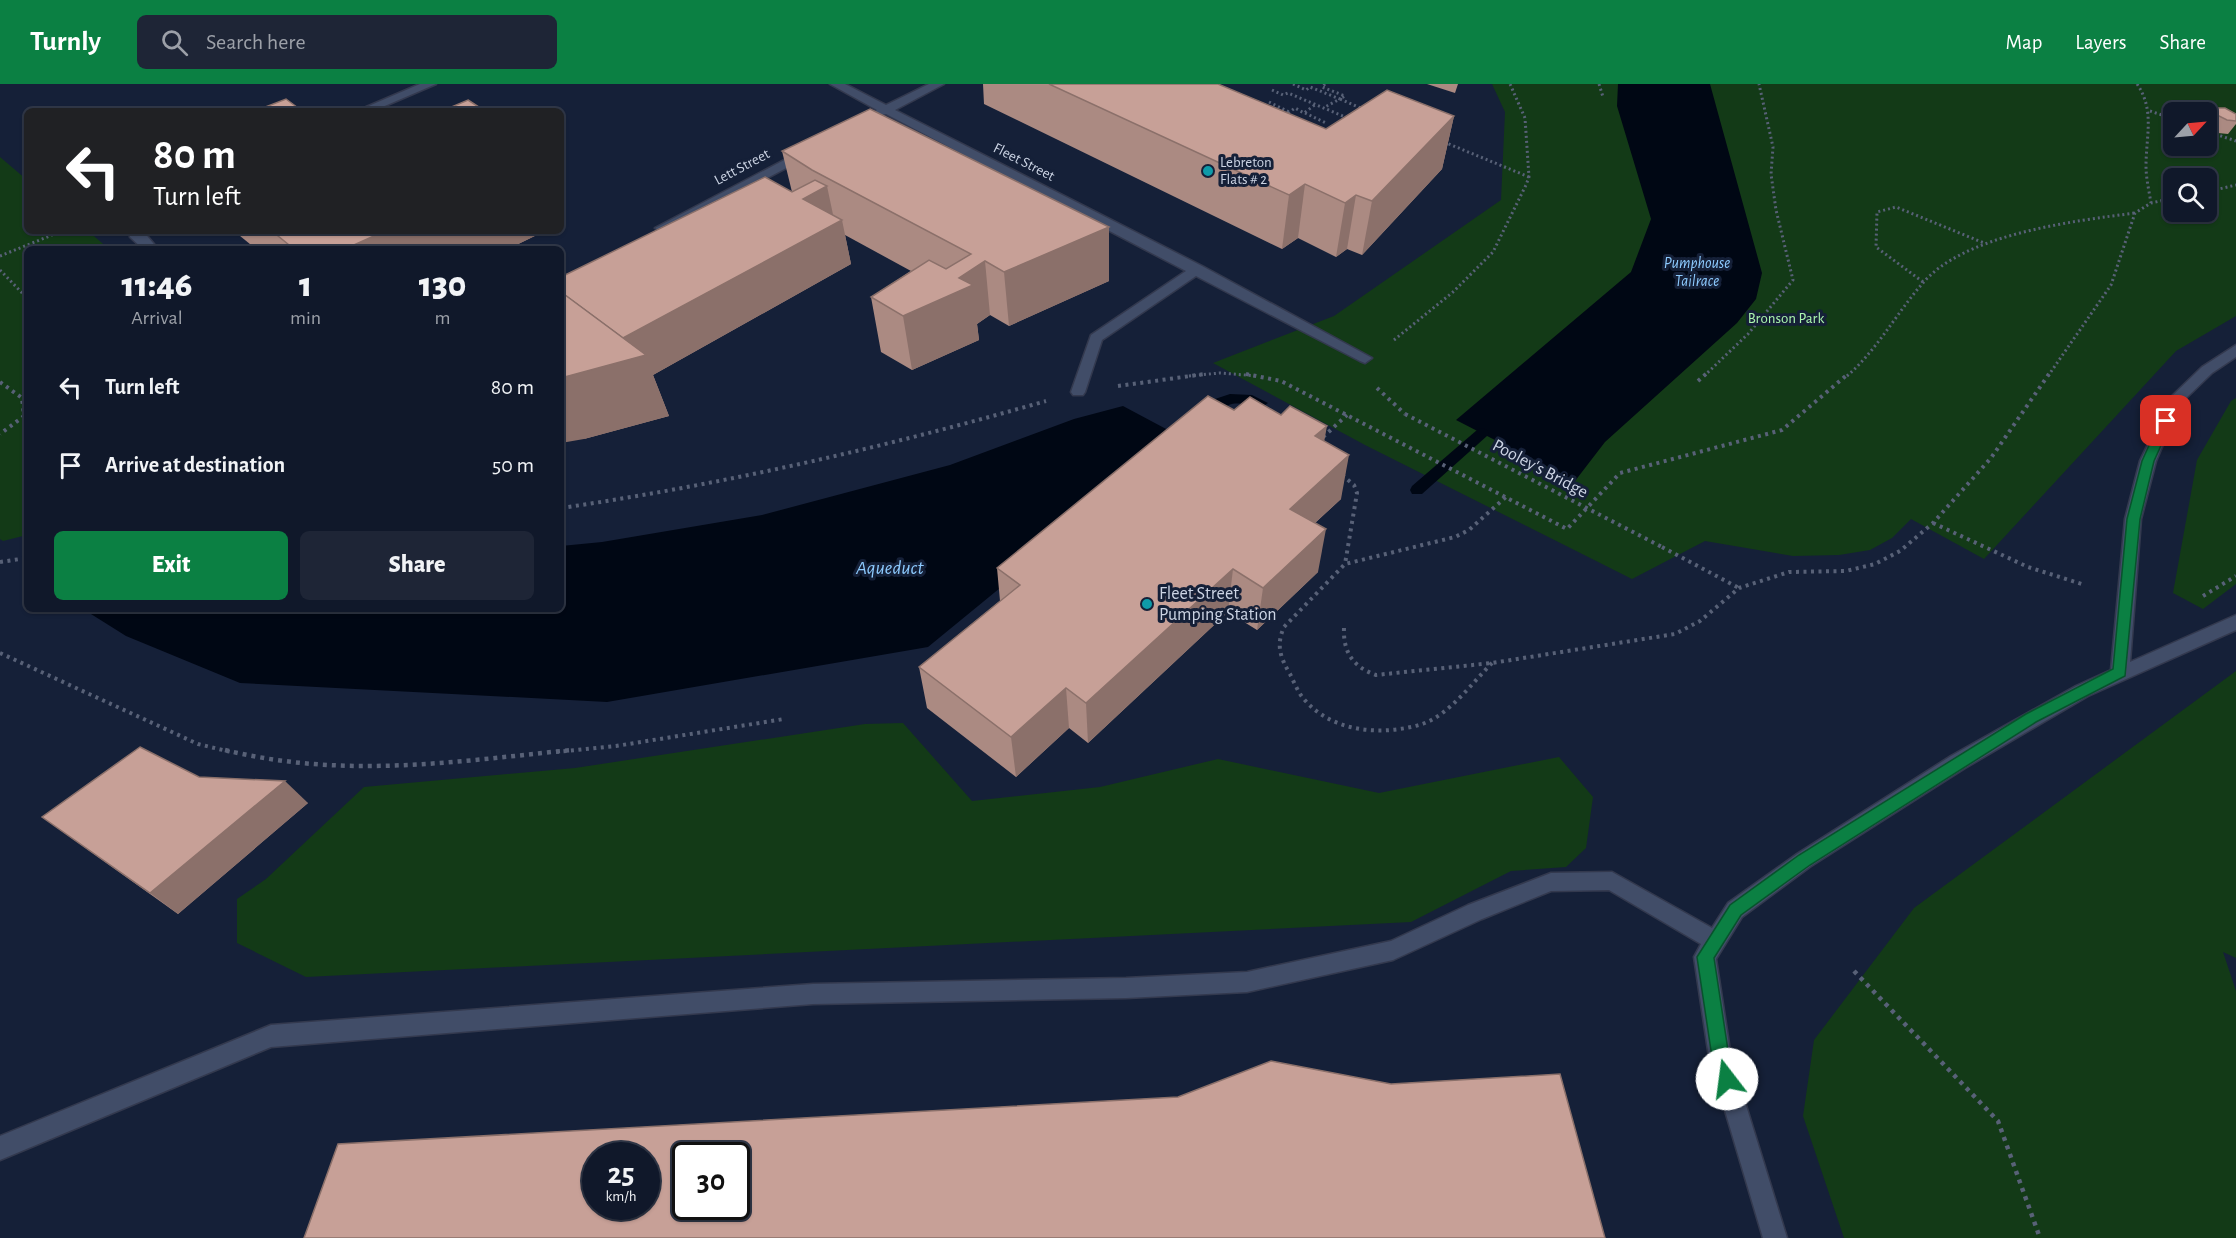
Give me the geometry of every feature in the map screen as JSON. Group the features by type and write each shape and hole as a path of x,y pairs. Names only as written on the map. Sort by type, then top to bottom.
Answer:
{"street":[{"path":"370,108 430,84"},
{"name":"Fleet Street","path":"836,84 1365,358"},
{"path":"864,121 938,84"},
{"name":"Lett Street","path":"645,237 812,149"},
{"path":"136,234 148,246"},
{"path":"1078,392 1096,338 1197,269"},
{"path":"2120,672 2133,519 2148,461 2175,401 2207,370 2236,350"},
{"path":"1775,1238 1720,1057 1705,957 1735,910 1804,860 2031,718 2120,672 2236,622"},
{"path":"0,1148 271,1036 813,994 1126,988 1247,982 1393,950 1475,912 1551,882 1612,881 1714,940"}],"path":[{"path":"1293,84 1306,90 1311,87 1370,112"},
{"path":"1325,84 1322,87 1345,96 1325,108"},
{"path":"1365,358 1406,333 1453,292 1493,252 1529,177 1525,118 1510,84"},
{"path":"1599,84 1603,97"},
{"path":"1698,381 1738,347 1772,309 1792,279 1776,210 1771,174 1773,147 1759,84"},
{"path":"2137,84 2144,92 2150,111 2146,165 2151,203"},
{"path":"1272,90 1283,95 1288,93 1354,121"},
{"path":"1269,102 1289,112"},
{"path":"1304,113 1316,104"},
{"path":"1290,122 1281,118 1295,108 1326,123"},
{"path":"2150,111 2163,115"},
{"path":"2217,135 2236,141"},
{"path":"1437,139 1529,177"},
{"path":"2217,189 2236,185"},
{"path":"564,508 631,499 793,469 943,432 1078,392 1213,374 1243,373 1261,374 1281,381 1568,529 1620,473 1631,468 1782,430 1863,362 1923,282 1945,262 1984,244 2073,221 2135,213 2151,203 2163,200"},
{"path":"1923,282 1876,247 1877,212 1896,207 1984,244"},
{"path":"1344,628 1343,640 1351,661 1362,671 1376,675 1492,663 1675,634 1700,621 1739,588 1789,572 1846,571 1875,564 1900,550 1934,523 1992,458 2111,285 2135,213"},
{"path":"25,246 55,234"},
{"path":"0,256 24,246"},
{"path":"0,270 24,295"},
{"path":"0,382 22,398 24,416 0,434"},
{"name":"Pooley's Bridge","path":"1405,414 1739,588"},
{"path":"1322,438 1347,415"},
{"path":"1339,473 1354,484 1356,493 1345,564"},
{"path":"1492,663 1443,712 1420,725 1371,732 1323,716 1303,698 1290,679 1281,658 1278,640 1293,615 1345,564 1455,537 1469,530 1506,497"},
{"path":"1934,523 2010,560 2085,585"},
{"path":"0,562 24,558"},
{"path":"0,653 198,744 252,758 309,766 430,764 616,746 784,719"},
{"path":"1854,971 1998,1122 2040,1238"}],"green space":[{"name":"Bronson Park","path":"1492,84 2236,84 2236,316 2176,351 1984,559 1911,519 1892,538 1870,550 1839,555 1793,556 1705,541 1632,579 1365,445 1213,363 1334,316 1501,200 1505,112"},
{"path":"0,157 24,177 24,234 92,234 106,246 24,246 24,536 3,541 0,539"},
{"path":"2236,398 2236,584 2203,609 2173,593 2197,460 2231,401"},
{"path":"2236,671 2236,958 2223,952 2236,991 2236,1238 1844,1238 1803,1116 1814,1040 1914,908"},
{"path":"903,723 972,801 1100,787 1218,759 1379,793 1559,757 1593,797 1586,848 1566,867 1511,871 1411,922 306,977 237,943 237,899 266,879 364,787 575,768 865,724"}],"water":[{"name":"Pumphouse Tailrace","path":"1618,84 1710,84 1762,273 1756,299 1737,323 1605,442 1575,481 1456,420 1631,272 1651,219 1617,106"},
{"name":"Aqueduct","path":"1123,406 1183,438 928,647 607,702 240,683 126,636 88,612 564,612 564,546 602,542 762,515 950,465 1074,419"}],"building":[{"path":"1049,84 1218,84 1326,129 1387,90 1454,116 1372,201 1356,195 1345,203 1305,184 1289,195"},
{"path":"286,99 298,108 263,108"},
{"path":"468,100 480,108 449,108"},
{"path":"2217,108 2225,108 2236,114 2236,121 2217,115"},
{"path":"870,109 1109,227 1004,272 985,261 959,278 973,285 903,316 871,297 929,260 946,269 971,254 812,170 782,151"},
{"path":"765,177 792,192 815,180 827,186 803,199 842,220 623,338 564,294 564,276"},
{"path":"276,234 378,234 352,246 290,246"},
{"path":"564,294 646,355 564,377"},
{"name":"Fleet Street Pumping Station","path":"1208,396 1234,410 1250,397 1281,415 1290,406 1327,426 1315,436 1349,455 1290,509 1326,529 1263,588 1233,569 1086,703 1066,688 1011,737 919,667 1020,585 997,568"},
{"path":"140,747 199,777 285,781 150,893 42,817"},
{"path":"1271,1061 1391,1084 1560,1074 1605,1238 304,1238 338,1144 1178,1097"}],"waterway":[{"path":"1202,413 1230,399 1244,398 1261,403"},
{"path":"1417,490 1482,433"}],"place":[{"name":"Lebreton Flats # 2","path":"1208,171"},
{"name":"Fleet Street Pumping Station","path":"1147,604"}],"route":[{"path":"1727,1079 1720,1057 1705,957 1735,910 1804,860 1958,762 2031,718 2120,672 2133,519 2148,461 2166,421"}]}
